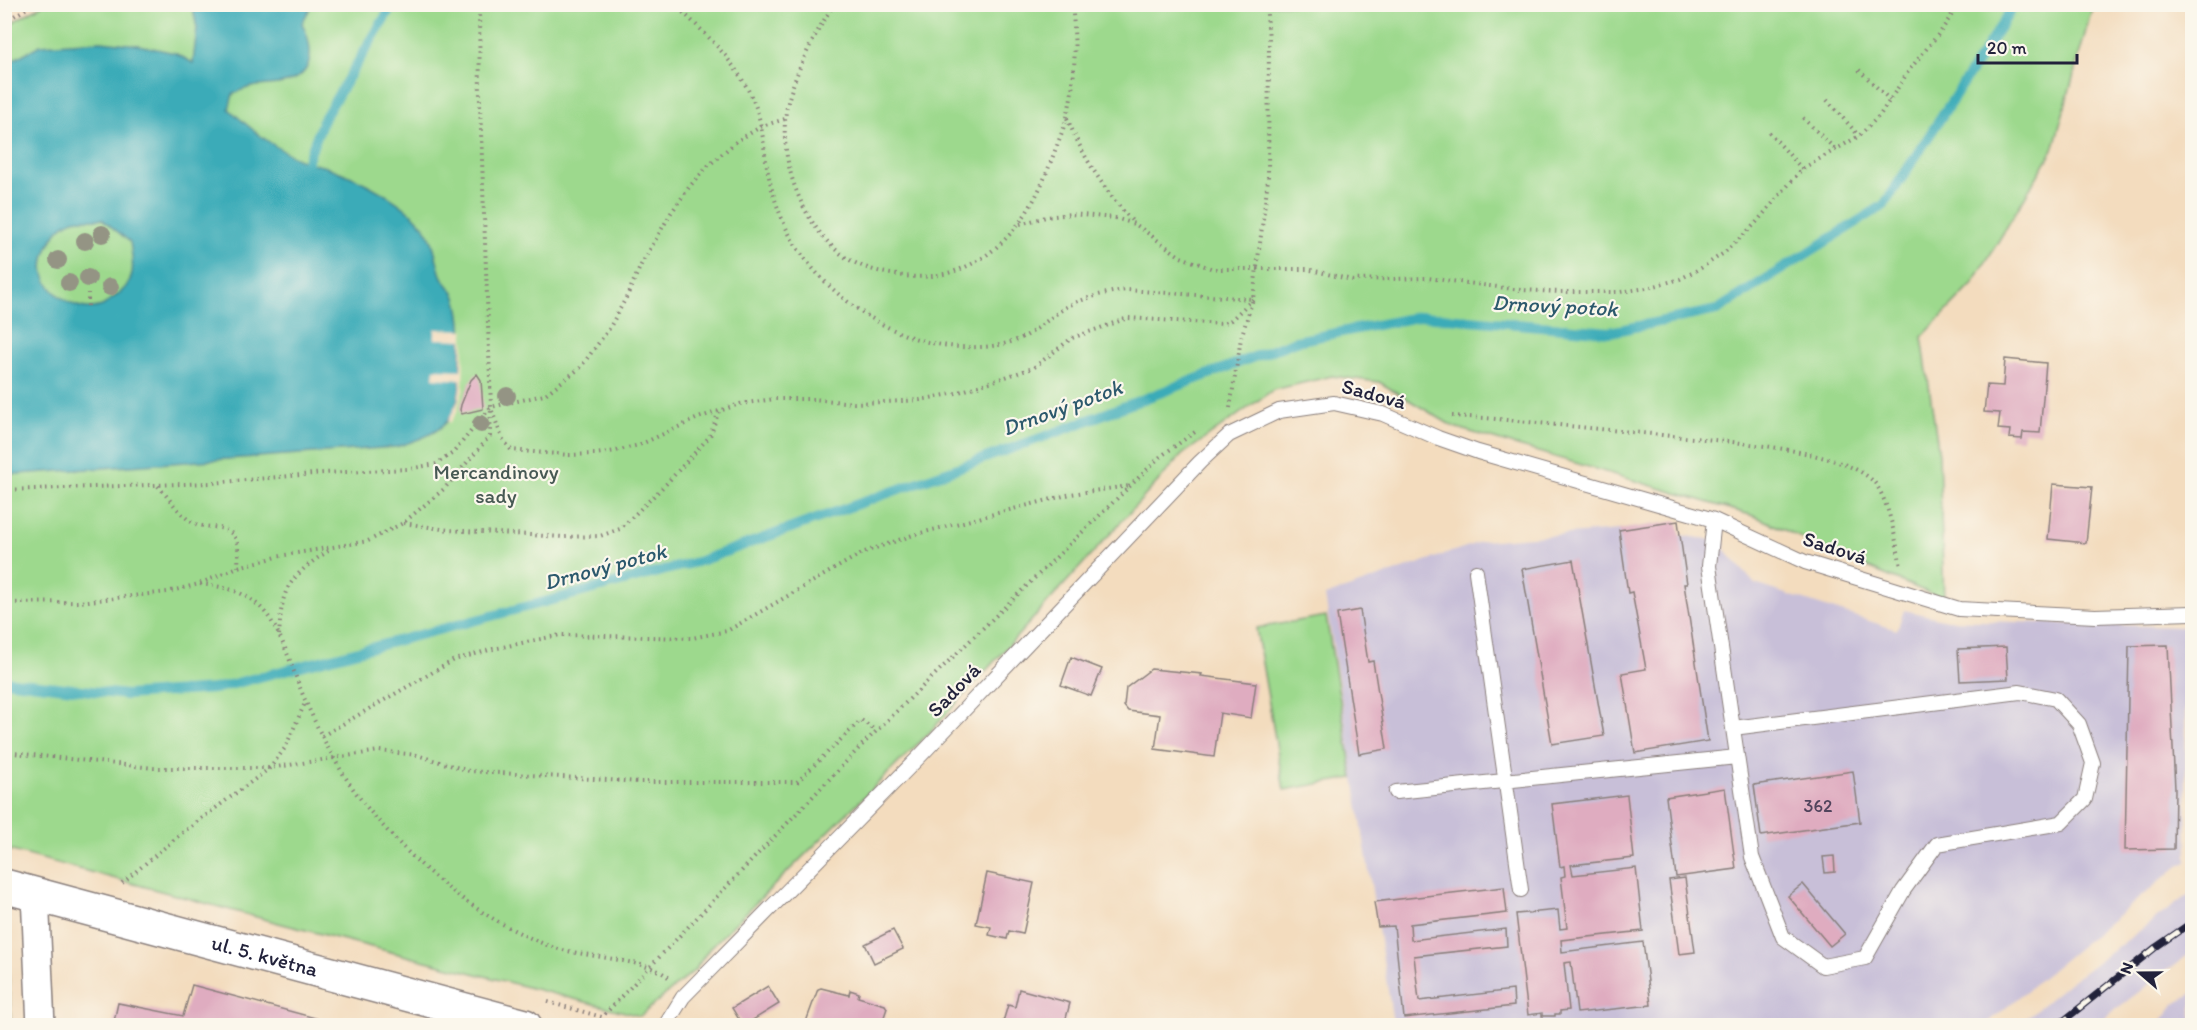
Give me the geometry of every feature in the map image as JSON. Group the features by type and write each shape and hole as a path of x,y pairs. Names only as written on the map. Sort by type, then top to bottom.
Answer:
{"street":[{"path":"20,890 41,1026"},
{"name":"ul. 5. května","path":"20,890 525,1026"}],"lane":[{"name":"Sadová","path":"665,1026 683,997 922,754 1200,462 1229,435 1279,411 1334,403 1383,414 1438,438 1478,452 1714,520 1805,562 1959,609 2095,616 2193,613"},
{"path":"1714,520 1709,566 1752,857 1784,937 1823,966 1865,958 1903,891 1937,844 2061,823 2085,799 2093,763 2079,724 2056,699 2020,692 1733,728"},
{"path":"1476,572 1521,890"},
{"path":"1396,792 1737,758"}],"path":[{"path":"4,22 34,4"},
{"path":"4,603 80,602 166,592 199,584 238,567 285,555 368,541 403,523 444,489 490,436 479,4"},
{"path":"674,4 708,36 732,64 753,98 762,126 769,177 785,224 797,248 836,292 853,306 895,330 914,338 975,348 1014,341 1030,333 1069,306 1108,292 1127,290 1253,299"},
{"path":"834,4 806,55 793,86 785,119 787,156 801,203 817,230 841,254 862,266 884,273 916,277 955,271 994,250 1020,224 1036,199 1067,117 1073,73 1075,32 1072,4"},
{"path":"1230,406 1241,338 1253,299 1268,179 1269,39 1266,4"},
{"path":"1067,117 1078,146 1095,174 1114,201 1135,224 1180,257 1213,269 1307,269 1352,280 1437,279 1549,291 1620,292 1647,288 1680,279 1724,253 1754,225 1802,168 1859,136 1880,115 1910,69 1941,31 1959,4"},
{"path":"1859,70 1890,100"},
{"path":"1827,100 1859,136"},
{"path":"1803,118 1835,149"},
{"path":"4,490 158,486 408,469 436,464 453,453 491,407 544,394 580,368 609,328 641,265 671,213 690,186 708,166 737,141 762,126 785,119"},
{"path":"1769,132 1802,168"},
{"path":"1020,224 1046,217 1071,214 1095,215 1135,224"},
{"path":"88,293 88,306"},
{"path":"491,407 502,438 511,450 595,454 639,445 698,417 740,404 774,399 813,399 854,403 885,402 921,400 956,393 1033,368 1072,338 1112,323 1128,318 1224,324 1253,299"},
{"path":"403,523 448,530 563,537 600,536 620,529 710,436 719,411"},
{"path":"322,736 453,660 560,636 692,638 727,631 862,553 959,523 1071,494 1131,485"},
{"path":"158,486 189,521 198,525 219,527 234,535 239,546 238,567"},
{"path":"279,636 283,599 296,577 310,562 332,548"},
{"path":"199,584 240,592 260,607 279,636 305,702 322,736 356,794 384,828 429,874 480,912 515,931 551,947 641,964 658,970 667,975 683,997"},
{"path":"118,886 182,833 270,768 285,748 305,702"},
{"path":"4,752 154,768 270,768 379,751 417,755 469,771 639,782 797,782 861,720 876,731"}],"shaded area":[{"path":"1678,521 1680,535 1725,542 1724,549 1755,584 1897,630 1904,610 1947,620 2184,627 2187,862 2177,867 1985,1025 1409,1026 1393,1022 1325,596 1483,541 1619,530"},
{"path":"2192,892 2192,952 2095,1025 2018,1025 2069,983"},
{"path":"2192,993 2192,1025 2158,1025 2176,1002"}],"green space":[{"name":"Mercandinovy sady","path":"44,4 2093,5 2053,150 1972,285 1922,337 1939,455 1944,599 1844,558 1757,517 1454,427 1379,382 1332,376 1273,390 1182,455 931,731 709,949 695,970 640,1016 286,925 5,849 4,27"},
{"path":"1326,616 1353,778 1284,790 1256,628"},
{"path":"6,965 8,971 11,1025 5,1025"}],"water":[{"path":"195,5 312,5 302,23 310,51 307,68 294,79 283,83 252,87 233,94 229,109 262,137 289,154 342,173 383,193 408,211 427,231 434,247 441,275 455,294 460,314 462,339 460,384 454,411 439,429 396,447 5,475 4,65 40,45 101,41 138,45 175,53 193,63 197,28 193,9","holes":["102,219 130,242 133,266 130,280 121,292 102,306 85,308 68,302 54,291 45,277 44,261 50,244 60,229 74,220"]}],"pier":[{"path":"435,329 464,330 463,390 457,412 450,423 448,421 458,401 461,380 433,378 434,369 461,370 462,340 435,339"}],"building":[{"path":"2005,359 2046,363 2040,433 2023,432 2022,439 2009,438 2010,430 1998,429 2000,413 1984,412 1987,385 2003,386"},
{"path":"477,374 481,380 483,409 462,414 461,405 471,380"},
{"path":"2053,484 2092,487 2086,543 2048,539"},
{"path":"1678,521 1687,584 1684,584 1708,741 1635,753 1622,673 1646,669 1632,592 1628,593 1619,530"},
{"path":"1573,560 1604,736 1552,744 1522,569"},
{"path":"1360,610 1368,662 1373,661 1387,749 1359,754 1337,614"},
{"path":"2168,645 2175,789 2174,849 2125,850 2129,646"},
{"path":"2006,647 2008,679 1960,681 1958,649"},
{"path":"1071,657 1102,669 1091,696 1061,685"},
{"path":"1151,669 1256,683 1251,718 1220,713 1214,757 1155,749 1160,715 1128,711 1124,706 1126,688"},
{"path":"1853,771 1860,822 1761,836 1754,785"},
{"path":"1725,788 1736,869 1676,877 1666,797"},
{"path":"1627,795 1634,858 1571,865 1573,875 1636,868 1643,931 1561,940 1562,952 1643,942 1651,1005 1577,1013 1571,962 1564,963 1569,1010 1560,1011 1560,1014 1555,1014 1555,1016 1542,1016 1542,1013 1528,1015 1516,914 1558,910 1560,929 1567,928 1561,877 1565,876 1564,866 1560,867 1552,804"},
{"path":"1834,856 1835,872 1825,873 1823,857"},
{"path":"987,873 1034,883 1023,934 1009,931 1007,939 989,935 991,927 976,924"},
{"path":"1685,878 1695,952 1679,954 1669,880"},
{"path":"1803,884 1845,934 1830,946 1788,896"},
{"path":"1504,887 1507,913 1410,924 1411,940 1506,929 1507,946 1414,956 1419,1001 1513,990 1514,1006 1404,1018 1394,926 1378,927 1374,902"},
{"path":"893,930 903,949 874,963 865,944"},
{"path":"192,985 319,1019 318,1026 113,1026 118,1003 183,1016"},
{"path":"768,986 779,1004 743,1026 732,1008"},
{"path":"818,989 849,995 850,990 859,993 858,997 885,1005 887,1008 882,1023 887,1026 808,1026 807,1019"},
{"path":"1019,989 1070,1003 1064,1026 1002,1025 1008,1005 1015,1007"}],"waterway":[{"path":"301,172 323,120 393,4"},
{"name":"Drnový potok","path":"4,681 126,695 214,689 700,561 1057,432 1296,341 1422,316 1610,332 1717,310 1884,205 2015,4"}],"railway":[{"path":"2057,1026 2156,947 2192,922"}]}
